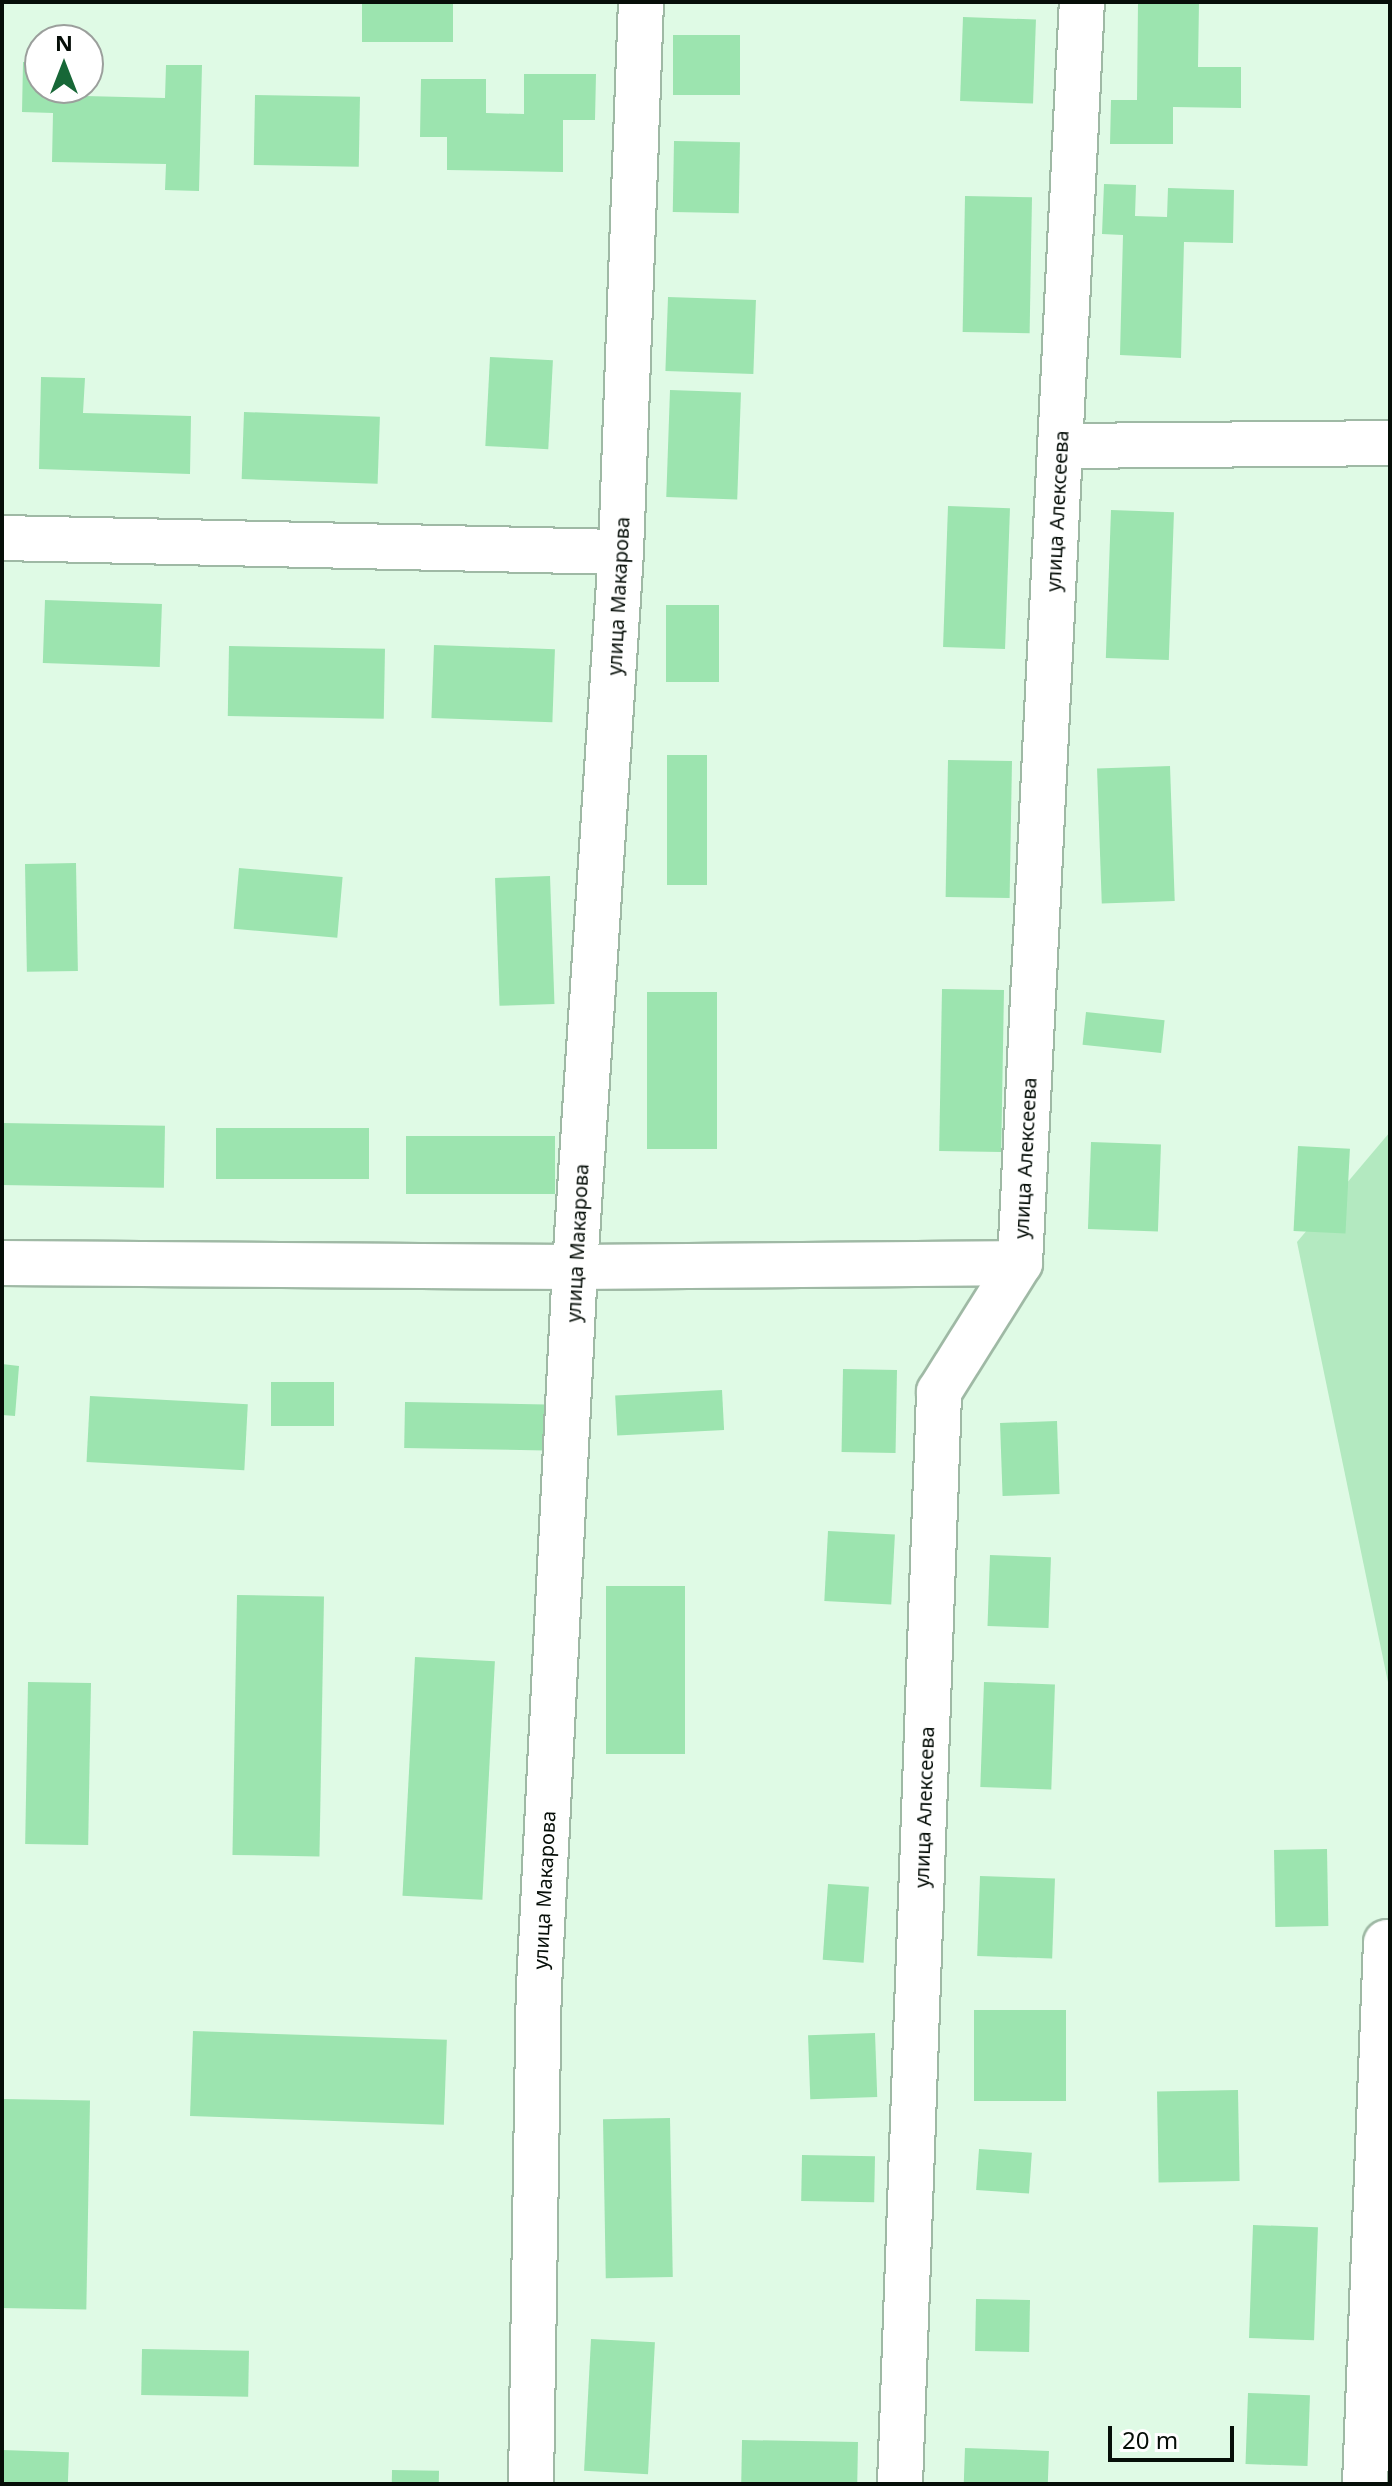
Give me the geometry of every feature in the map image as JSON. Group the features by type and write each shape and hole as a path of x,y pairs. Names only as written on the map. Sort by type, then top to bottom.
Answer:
{"street":[{"name":"улица Макарова","path":"531,2484 539,1987 575,1267 621,552 641,2"},
{"name":"улица Алексеева","path":"900,2484 939,1392 1020,1263 1082,2"},
{"path":"1061,446 1390,443"},
{"path":"2,538 621,552"},
{"path":"2,1263 575,1267 1020,1263"},
{"path":"1365,2484 1386,1942"}],"green space":[{"path":"1390,1132 1390,1692 1297,1242"}],"building":[{"path":"362,2 453,2 453,42 362,42"},
{"path":"1138,2 1199,2 1198,67 1241,67 1241,108 1173,107 1173,144 1110,144 1111,100 1137,100"},
{"path":"963,17 1036,20 1033,103 960,101"},
{"path":"673,35 740,35 740,95 673,95"},
{"path":"23,62 24,104 104,104 104,96 165,98 166,65 202,65 199,191 165,190 166,164 52,162 53,113 22,112"},
{"path":"524,74 596,74 595,120 563,120 563,172 447,170 447,137 420,137 421,79 486,79 486,113 524,114"},
{"path":"255,95 360,97 359,167 254,165"},
{"path":"674,141 740,142 739,213 673,212"},
{"path":"1104,184 1136,185 1135,216 1167,217 1168,188 1234,190 1233,243 1184,242 1181,358 1120,355 1123,235 1102,234"},
{"path":"965,196 1032,197 1030,333 963,332"},
{"path":"668,297 756,300 753,374 665,371"},
{"path":"490,357 553,360 548,449 485,446"},
{"path":"41,377 85,378 83,413 191,416 190,474 39,469"},
{"path":"670,390 741,392 737,499 666,497"},
{"path":"244,412 380,417 378,484 242,479"},
{"path":"948,506 1010,508 1005,649 943,647"},
{"path":"1111,510 1174,512 1169,660 1106,658"},
{"path":"45,600 162,604 160,667 43,663"},
{"path":"666,605 719,605 719,682 666,682"},
{"path":"434,645 555,649 552,722 431,718"},
{"path":"229,646 385,649 384,719 228,716"},
{"path":"667,755 707,755 707,885 667,885"},
{"path":"948,760 1012,761 1010,898 946,897"},
{"path":"1170,766 1175,901 1102,903 1097,769"},
{"path":"76,863 78,971 27,972 25,864"},
{"path":"239,868 343,877 337,938 234,929"},
{"path":"550,876 554,1004 500,1006 495,878"},
{"path":"942,989 1004,990 1001,1152 939,1151"},
{"path":"647,992 717,992 717,1149 647,1149"},
{"path":"1086,1012 1165,1020 1161,1053 1083,1045"},
{"path":"2,1123 165,1126 164,1188 2,1185"},
{"path":"216,1128 369,1128 369,1179 216,1179"},
{"path":"406,1136 555,1136 555,1194 406,1194"},
{"path":"1091,1142 1161,1144 1158,1231 1088,1229"},
{"path":"1298,1146 1350,1149 1345,1234 1294,1231"},
{"path":"2,1364 19,1366 15,1416 2,1415"},
{"path":"843,1369 897,1370 896,1453 842,1452"},
{"path":"271,1382 334,1382 334,1426 271,1426"},
{"path":"722,1390 724,1430 617,1436 615,1396"},
{"path":"90,1396 248,1404 244,1470 87,1462"},
{"path":"405,1402 546,1404 545,1450 404,1448"},
{"path":"1057,1421 1060,1494 1003,1496 1000,1423"},
{"path":"828,1531 895,1535 891,1604 824,1601"},
{"path":"990,1555 1051,1557 1048,1628 988,1626"},
{"path":"606,1586 685,1586 685,1754 606,1754"},
{"path":"237,1595 324,1597 319,1856 232,1855"},
{"path":"415,1657 495,1661 482,1900 402,1896"},
{"path":"28,1682 91,1683 88,1845 25,1844"},
{"path":"984,1682 1055,1684 1051,1789 980,1787"},
{"path":"1327,1849 1328,1926 1275,1927 1274,1850"},
{"path":"980,1876 1055,1879 1052,1959 977,1956"},
{"path":"828,1884 869,1887 864,1963 823,1960"},
{"path":"974,2010 1066,2010 1066,2101 974,2101"},
{"path":"193,2031 447,2040 444,2125 190,2116"},
{"path":"875,2033 877,2097 810,2099 808,2035"},
{"path":"1238,2090 1240,2181 1159,2182 1157,2091"},
{"path":"4,2099 90,2101 86,2309 2,2308"},
{"path":"670,2118 673,2277 606,2278 603,2119"},
{"path":"979,2149 1032,2153 1029,2194 976,2190"},
{"path":"802,2155 875,2156 874,2202 801,2201"},
{"path":"1253,2225 1318,2227 1314,2340 1249,2338"},
{"path":"976,2299 1030,2300 1029,2352 975,2351"},
{"path":"591,2339 655,2342 648,2474 584,2471"},
{"path":"142,2349 249,2351 248,2397 141,2395"},
{"path":"1248,2393 1310,2395 1307,2466 1246,2464"},
{"path":"742,2440 858,2442 857,2484 741,2484"},
{"path":"965,2448 1049,2451 1048,2484 964,2484"},
{"path":"2,2450 69,2452 68,2484 2,2484"},
{"path":"392,2470 439,2471 439,2484 392,2484"}]}
